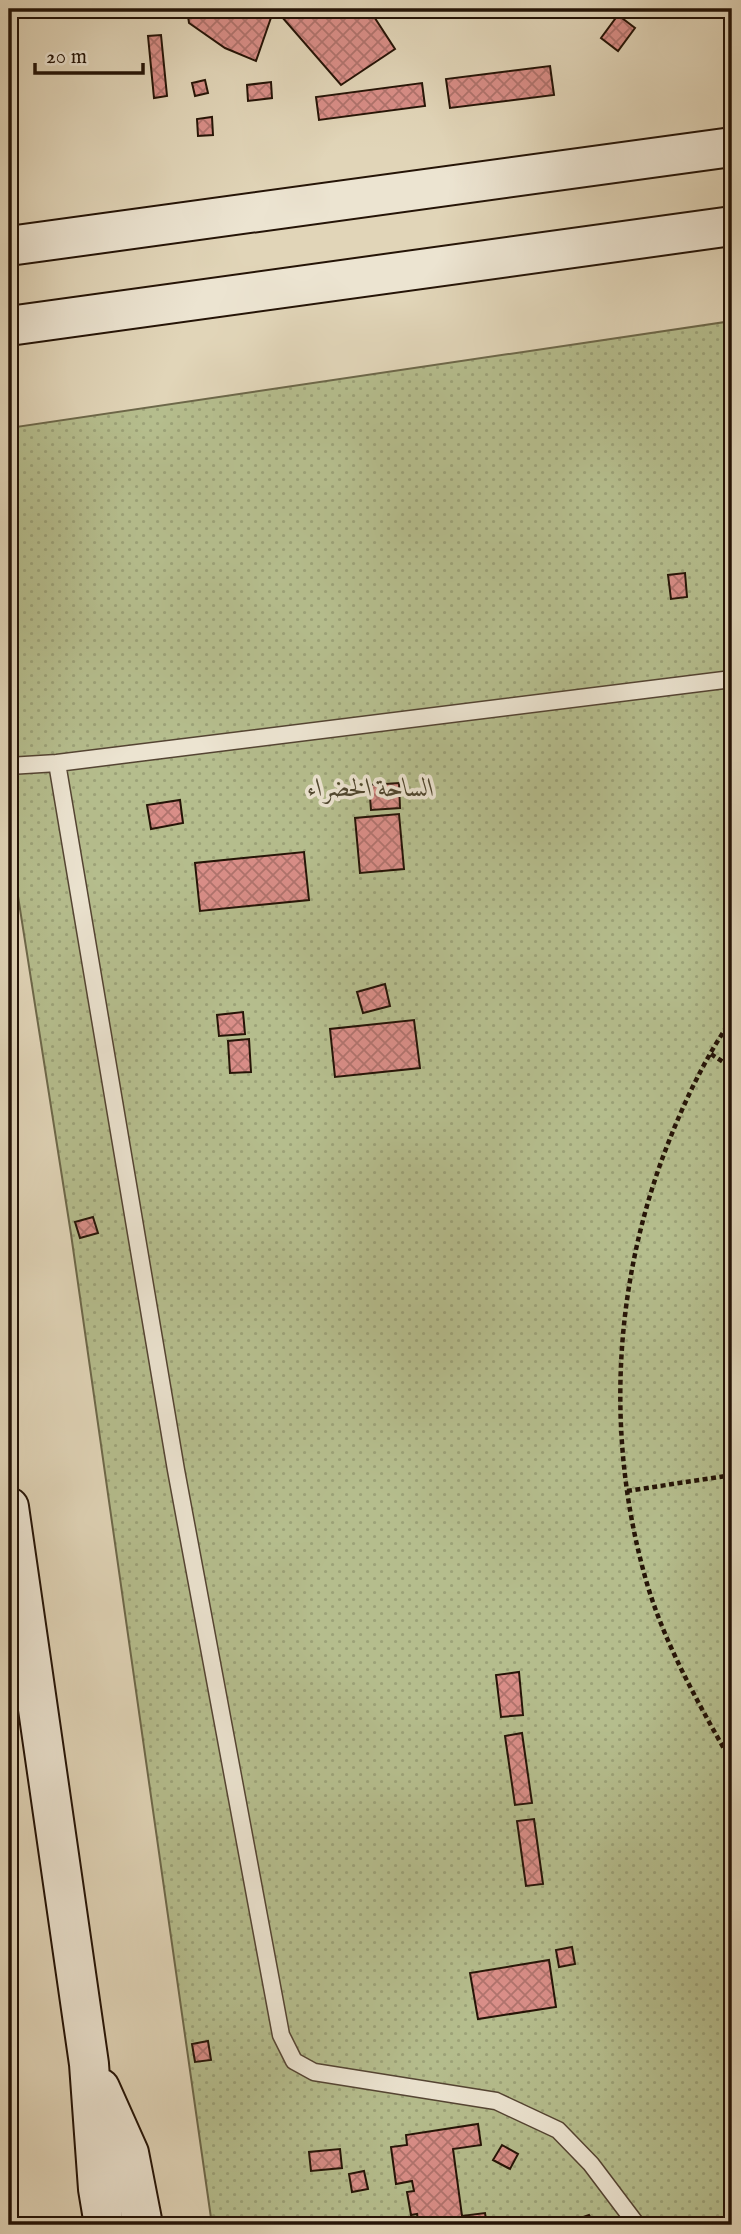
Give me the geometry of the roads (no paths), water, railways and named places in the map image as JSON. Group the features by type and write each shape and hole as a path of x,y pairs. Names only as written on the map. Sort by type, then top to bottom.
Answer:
{"street":[{"path":"9,246 732,147"},
{"path":"9,326 732,226"},
{"path":"9,1507 89,2064 98,2189 104,2225"},
{"path":"89,2064 129,2153 143,2225"}],"lane":[{"path":"9,766 57,763 732,679"},
{"path":"57,763 176,1470 281,2035 293,2061 314,2072 496,2101 558,2130 591,2164 637,2225"}],"park label":[{"name":"الساحة الخضراء","path":"371,787"}]}
